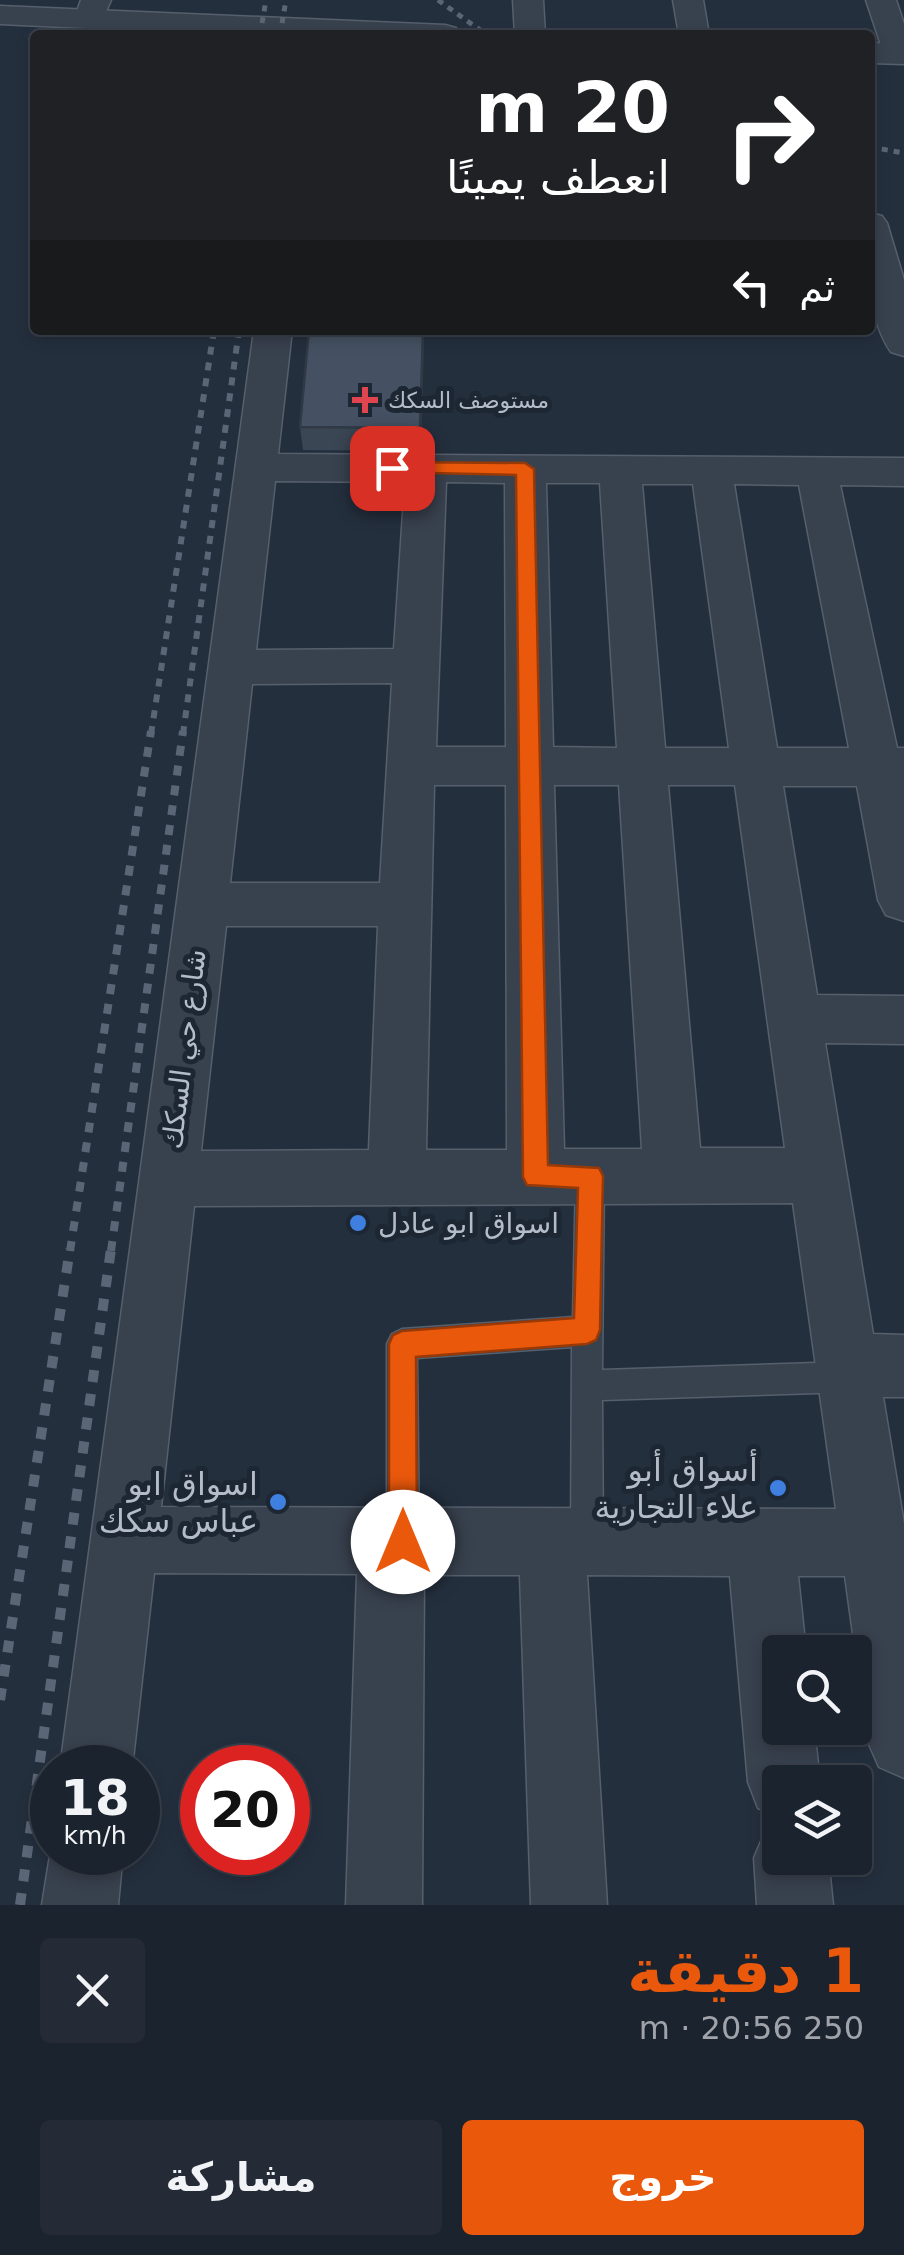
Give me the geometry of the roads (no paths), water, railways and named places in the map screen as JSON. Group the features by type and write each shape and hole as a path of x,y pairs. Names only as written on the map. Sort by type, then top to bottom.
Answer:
{"street":[{"path":"528,0 530,30"},
{"path":"688,0 693,30"},
{"path":"880,0 891,54"},
{"path":"0,15 92,10 290,30"},
{"path":"875,246 894,332"},
{"name":"شارع حي السكك","path":"99,1745 272,335"},
{"path":"256,468 904,472"},
{"path":"397,1177 404,905 426,468"},
{"path":"525,469 530,766 563,1176"},
{"path":"620,470 672,1176"},
{"path":"711,470 818,1175 866,1369 874,1544 904,1742"},
{"path":"817,471 891,767 904,900"},
{"path":"231,667 418,666"},
{"path":"414,766 891,767"},
{"path":"202,904 404,905"},
{"path":"794,1019 904,1020"},
{"path":"168,1179 818,1175"},
{"path":"123,1540 874,1544"},
{"path":"384,1905 397,1541"},
{"path":"569,1905 570,1543"},
{"path":"762,1544 782,1765"},
{"path":"80,1905 83,1875"},
{"path":"793,1875 796,1905"}],"lane":[{"path":"563,1176 587,1330 587,1384 570,1543"},
{"path":"397,1541 402,1344 587,1330"},
{"path":"587,1384 866,1369"}],"railway":[{"path":"261,30 266,0"},
{"path":"281,30 286,0"},
{"path":"438,0 480,30"},
{"path":"875,148 904,153"},
{"path":"151,734 213,335"},
{"path":"183,734 238,335"},
{"path":"70,1251 151,731"},
{"path":"111,1251 183,731"},
{"path":"0,1700 70,1249"},
{"path":"20,1905 111,1249"}],"place":[{"name":"مستوصف السكك","path":"365,400"},
{"name":"اسواق ابو عادل","path":"358,1223"},
{"name":"أسواق أبو علاء التجارية","path":"778,1488"},
{"name":"اسواق ابو عباس سكك","path":"278,1502"}]}
